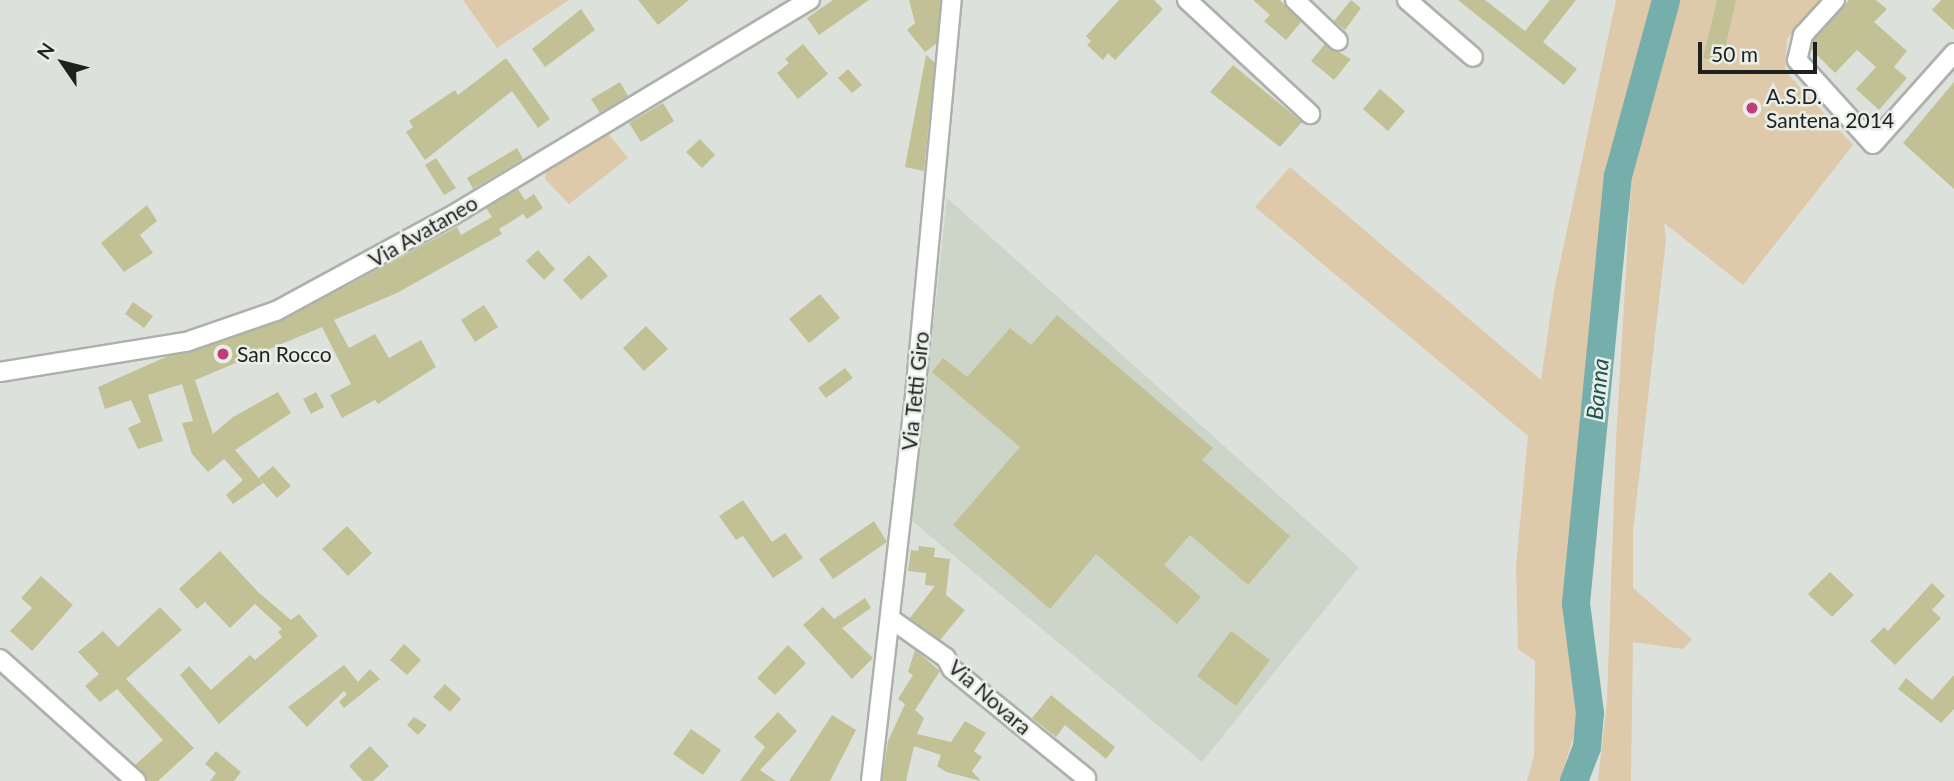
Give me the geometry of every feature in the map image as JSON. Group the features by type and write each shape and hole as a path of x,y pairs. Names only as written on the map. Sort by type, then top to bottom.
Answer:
{"street":[{"name":"Via Avataneo","path":"0,372 186,342 276,311 453,215 810,0"},
{"name":"Via Tetti Giro","path":"871,781 891,619 952,0"},
{"path":"1187,0 1310,114"},
{"path":"1295,0 1338,41"},
{"path":"1407,0 1473,57"},
{"path":"1835,0 1803,35 1797,60 1873,144 1954,53"},
{"name":"Via Novara","path":"891,619 946,658 952,669 1086,778"},
{"path":"0,659 136,781"}],"shaded area":[{"path":"463,0 569,0 497,48"},
{"path":"1616,0 1655,0 1603,219 1571,612 1579,718 1560,781 1527,781 1534,756 1535,661 1518,649 1516,566 1528,436 1255,207 1290,167 1541,380 1554,291"},
{"path":"1673,0 1822,0 1787,39 1785,71 1853,145 1743,285 1664,223 1666,239 1633,531 1633,588 1692,639 1683,649 1633,642 1631,781 1598,781 1607,701 1616,440 1632,168"},
{"path":"605,130 628,158 569,204 545,179 547,167"},
{"path":"947,198 1359,567 1202,762 912,521"}],"building":[{"path":"638,0 689,0 658,25"},
{"path":"833,0 869,0 819,35 807,18"},
{"path":"909,0 941,0 937,43 925,52 907,30 915,23"},
{"path":"1119,0 1154,0 1163,9 1115,60 1108,53 1103,60 1087,45 1091,41 1086,36"},
{"path":"1253,0 1280,0 1301,22 1286,40 1264,21 1270,15"},
{"path":"1351,0 1361,8 1345,30 1334,21"},
{"path":"1458,0 1485,0 1525,31 1550,0 1576,0 1543,42 1577,69 1564,85"},
{"path":"1717,0 1736,0 1722,62 1703,58"},
{"path":"1849,0 1876,0 1887,9 1874,22 1907,51 1894,67 1907,78 1879,110 1856,89 1876,67 1857,50 1835,73 1811,49 1813,41"},
{"path":"1941,0 1954,0 1954,30 1932,10"},
{"path":"581,9 595,30 545,67 532,49"},
{"path":"803,44 828,74 798,99 777,73 789,63 785,59"},
{"path":"1325,44 1351,59 1334,80 1311,61"},
{"path":"926,55 935,63 924,171 905,167"},
{"path":"506,58 550,119 538,128 512,91 425,160 406,132 413,127 409,121 455,90 458,95"},
{"path":"1233,65 1302,122 1280,147 1210,92"},
{"path":"848,69 862,85 852,93 838,78"},
{"path":"620,82 628,96 600,113 591,99"},
{"path":"1954,82 1954,189 1903,143"},
{"path":"1380,89 1405,111 1388,131 1363,109"},
{"path":"663,103 674,121 641,142 629,123"},
{"path":"700,139 715,155 702,168 686,152"},
{"path":"517,148 523,159 473,189 467,178"},
{"path":"436,158 456,188 444,195 425,165"},
{"path":"518,189 525,200 534,194 543,208 527,219 523,214 499,229 502,234 397,293 334,320 349,348 375,334 389,358 421,340 436,367 378,404 375,400 342,418 330,395 351,384 322,327 195,380 213,434 233,417 278,392 291,413 235,450 263,483 233,504 226,495 243,480 224,459 208,472 192,454 182,423 193,421 182,384 148,395 163,441 138,449 128,428 141,422 131,400 105,409 98,387 168,356 281,321 457,227 461,235 492,217 486,208"},
{"path":"147,205 157,221 140,235 153,253 124,272 101,243"},
{"path":"538,250 555,269 544,280 526,261"},
{"path":"589,255 608,276 581,300 563,280"},
{"path":"820,294 840,318 809,343 789,319"},
{"path":"133,302 153,316 144,328 125,314"},
{"path":"484,305 498,327 475,342 461,320"},
{"path":"1057,315 1213,448 1202,460 1290,536 1248,585 1190,535 1164,565 1201,597 1177,624 1096,554 1050,609 953,525 1020,447 932,372 943,358 967,377 1010,328 1031,345"},
{"path":"646,326 668,349 644,371 623,348"},
{"path":"845,368 853,378 826,398 818,388"},
{"path":"316,392 324,407 311,414 303,399"},
{"path":"273,466 291,486 277,498 259,478"},
{"path":"743,500 772,542 785,533 803,558 773,578 743,536 736,540 719,516"},
{"path":"874,521 887,542 833,579 819,559"},
{"path":"347,526 372,553 348,576 322,549"},
{"path":"919,546 935,548 934,557 950,559 946,595 965,610 940,640 910,618 935,586 925,585 926,573 908,571 911,550 918,551"},
{"path":"220,551 258,592 291,620 299,614 318,636 219,724 180,675 189,666 211,690 250,655 255,660 282,637 278,632 282,629 255,604 230,628 205,602 197,609 179,589"},
{"path":"1830,572 1854,595 1832,617 1808,594"},
{"path":"41,576 73,605 32,651 10,631 32,608 21,598"},
{"path":"1932,583 1945,596 1932,610 1941,618 1895,665 1870,641 1884,627 1888,631"},
{"path":"865,598 871,608 842,628 873,658 852,679 803,625 823,607 834,619"},
{"path":"160,607 182,630 126,679 194,748 158,781 148,781 135,765 163,740 117,689 100,702 85,686 99,674 78,652 103,631 118,647"},
{"path":"1231,631 1270,660 1236,706 1197,676"},
{"path":"404,644 421,660 407,675 390,660"},
{"path":"788,645 806,663 775,695 757,678"},
{"path":"915,650 940,671 915,710 924,718 917,734 951,742 965,721 986,733 974,751 982,757 972,771 981,781 946,772 937,766 941,755 914,746 906,781 882,781 888,741 905,704 898,699 913,675 908,672"},
{"path":"344,665 358,682 370,669 380,679 344,708 339,702 347,694 344,691 307,727 288,707"},
{"path":"1954,675 1954,709 1941,723 1898,689 1906,678 1932,700"},
{"path":"445,684 461,699 450,712 433,697"},
{"path":"1051,695 1115,747 1106,759 1065,725 1056,737 1032,718"},
{"path":"778,712 797,731 760,770 776,781 740,781 765,747 754,737"},
{"path":"832,715 856,730 830,781 789,781"},
{"path":"414,717 427,725 418,735 407,725"},
{"path":"691,729 721,750 703,775 673,754"},
{"path":"370,746 389,766 373,781 363,781 349,766"},
{"path":"216,751 241,772 234,781 210,781 216,773 205,764"}],"waterway":[{"name":"Banna","path":"1574,781 1587,747 1590,713 1576,603 1618,176 1666,0"}],"place":[{"name":"A.S.D. Santena 2014","path":"1752,108"},
{"name":"San Rocco","path":"223,354"}]}
